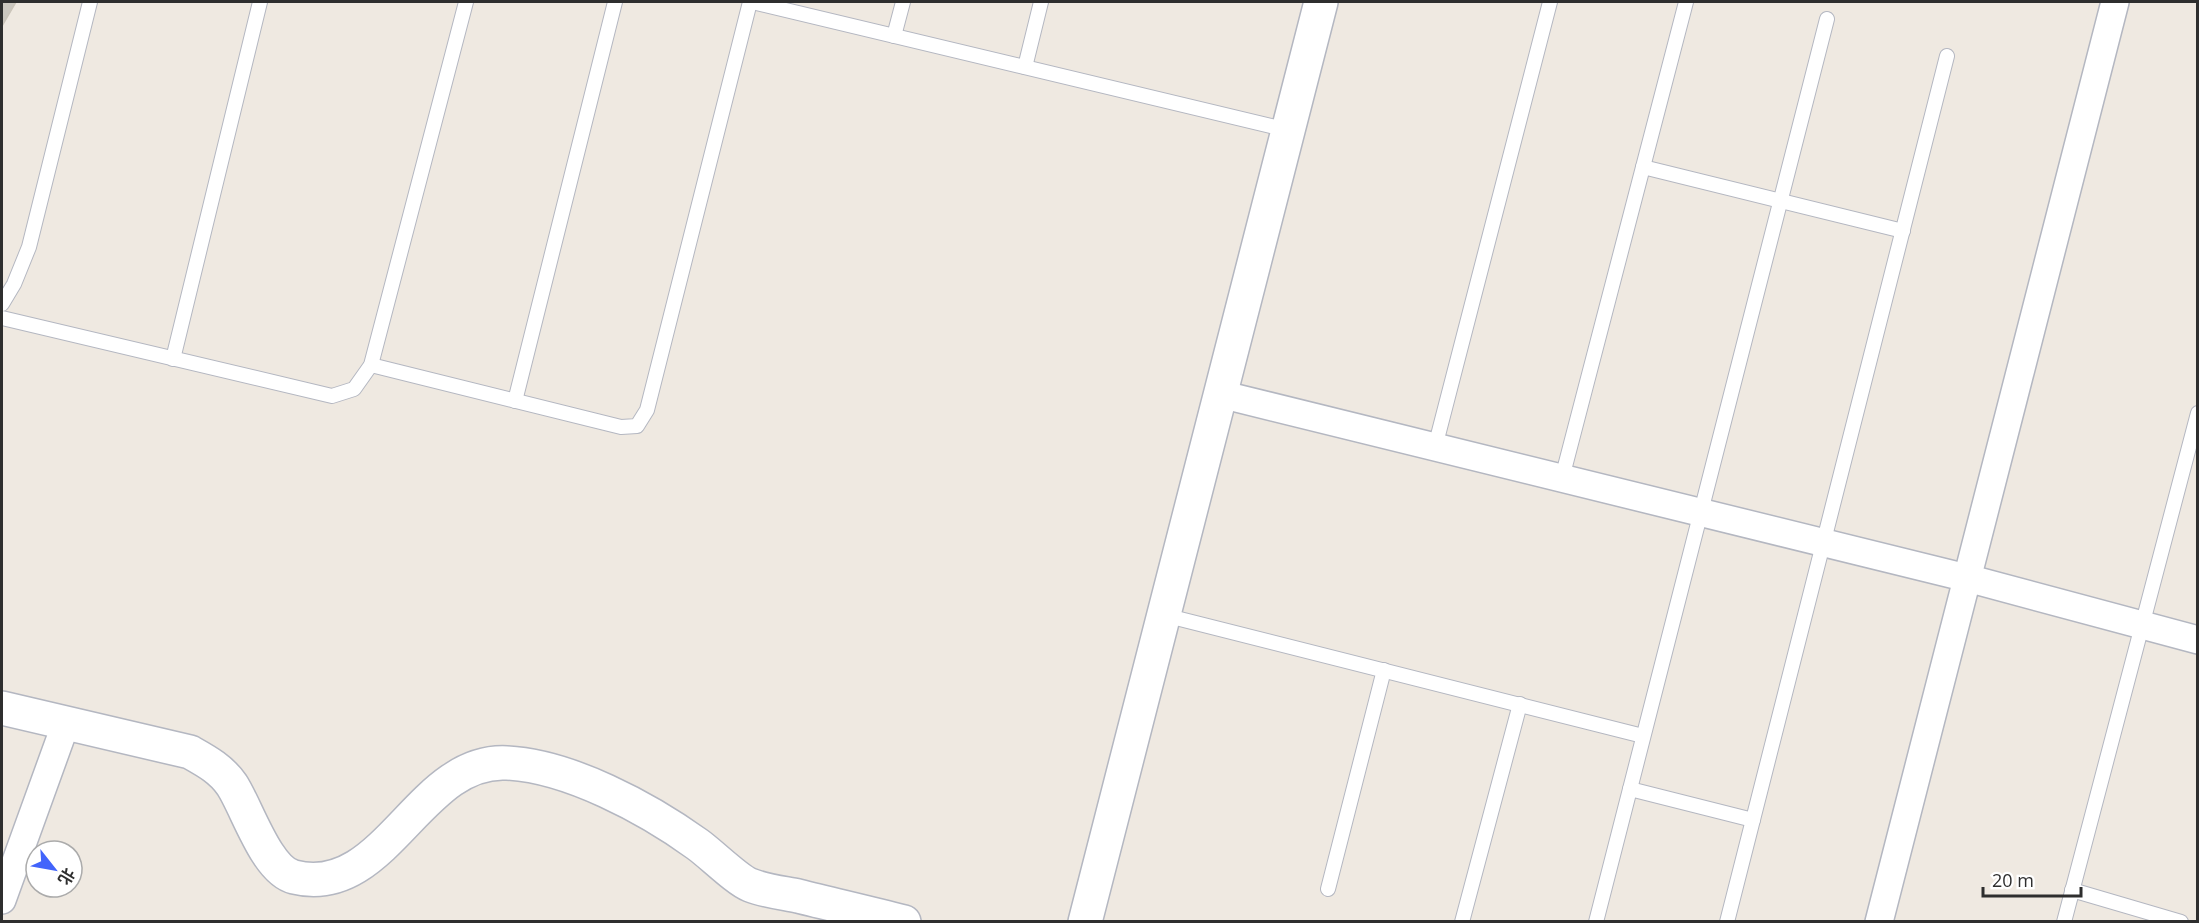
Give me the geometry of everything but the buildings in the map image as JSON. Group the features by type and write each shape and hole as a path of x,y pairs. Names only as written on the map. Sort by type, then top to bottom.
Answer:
{"street":[{"path":"1085,921 1321,2"},
{"path":"1879,921 2115,2"},
{"path":"1220,394 1967,578 2198,640"},
{"path":"2,708 190,752 213,765 231,784 272,860 291,876 318,881 342,875 362,863 442,789 482,765 505,763 529,766 568,777 636,807 690,839 748,885 893,920"},
{"path":"2,900 66,723"}],"lane":[{"path":"2,304 14,284 29,247 90,2"},
{"path":"173,359 260,2"},
{"path":"2,318 332,396 354,389 371,365 466,2"},
{"path":"515,401 615,2"},
{"path":"371,365 621,427 637,426 647,410 751,2 1287,130"},
{"path":"894,36 903,2"},
{"path":"1025,67 1041,2"},
{"path":"1435,447 1551,2"},
{"path":"1562,478 1686,2"},
{"path":"1596,921 1827,19"},
{"path":"1728,921 1947,56"},
{"path":"1642,167 1903,231"},
{"path":"2064,921 2198,413"},
{"path":"1164,615 1643,736"},
{"path":"1328,889 1384,670"},
{"path":"1462,921 1520,704"},
{"path":"1630,789 1753,820"},
{"path":"2072,890 2181,921"}]}
